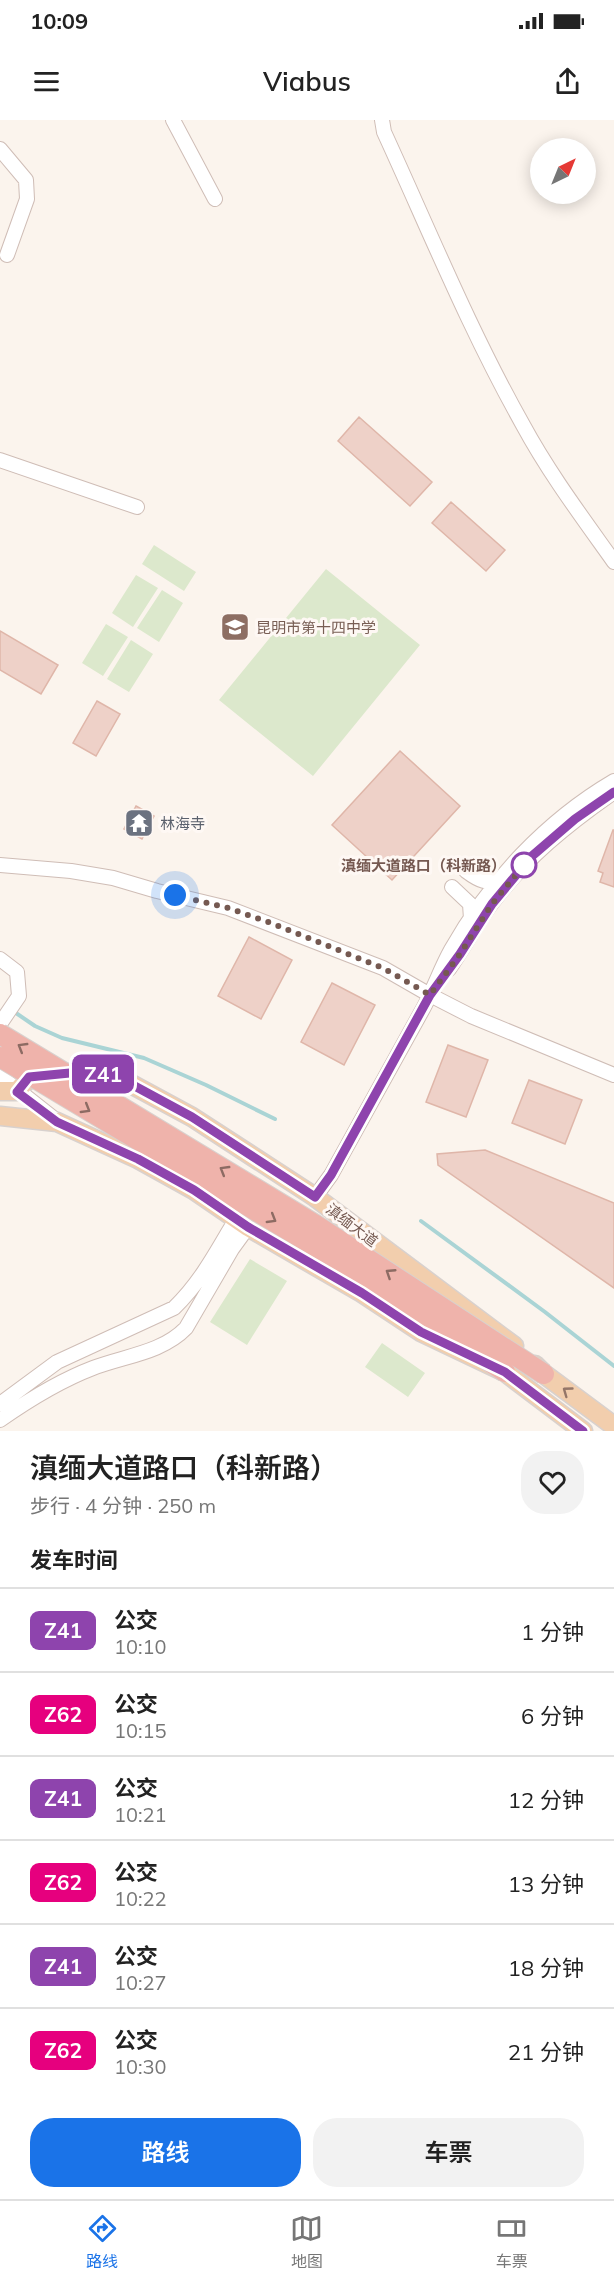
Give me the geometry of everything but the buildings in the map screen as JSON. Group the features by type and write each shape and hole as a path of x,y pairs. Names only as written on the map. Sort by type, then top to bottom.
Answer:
{"highway":[{"path":"1,1025 314,1224 544,1374"},
{"path":"0,1058 361,1274 505,1372"}],"main road":[{"name":"滇缅大道","path":"29,1077 90,1071 118,1077 192,1117 315,1197 482,1320 522,1352 544,1374 614,1426"},
{"path":"9,1091 29,1077"},
{"path":"0,1116 57,1122 138,1159 194,1190 242,1223 362,1293 421,1332 505,1372 583,1431"}],"street":[{"path":"174,120 214,199"},
{"path":"382,120 384,132 479,342 524,427 572,503 614,562"},
{"path":"0,148 26,180 27,199 7,255"},
{"path":"0,460 137,507"},
{"path":"315,1197 331,1175 430,995 451,950 484,898 525,849 569,811 614,781"},
{"path":"430,995 492,904 532,856 575,819 614,792"},
{"path":"0,865 71,871 113,878 228,908 383,968 471,1016 614,1075"},
{"path":"466,871 486,882 502,877"},
{"path":"452,887 470,904 471,919"},
{"path":"0,958 17,972 19,996 1,1025"},
{"path":"0,1062 29,1077"},
{"path":"0,1076 9,1091 57,1122"},
{"path":"0,1404 57,1362 174,1308 188,1294 242,1223"},
{"path":"0,1420 53,1385 93,1368 165,1345 177,1338 186,1328 232,1249 242,1223"}],"green space":[{"path":"154,545 196,572 184,591 142,564"},
{"path":"326,569 420,645 313,776 219,700"},
{"path":"136,575 158,588 133,627 112,613"},
{"path":"162,590 183,603 159,642 137,628"},
{"path":"106,624 128,637 103,676 82,663"},
{"path":"131,640 153,654 129,692 107,679"},
{"path":"250,1259 287,1281 247,1345 210,1322"},
{"path":"382,1343 425,1373 408,1397 365,1367"}],"waterway":[{"path":"13,1011 35,1026 62,1038 144,1058 275,1119"},
{"path":"421,1221 614,1366"}],"bus line":[{"name":"Z41","path":"583,1431 505,1372 421,1332 362,1293 248,1227 194,1190 138,1159 57,1122 17,1092 29,1077 90,1071 118,1077 192,1117 315,1197 331,1175 430,995 492,904 532,856 575,819 614,792"}],"place":[{"name":"昆明市第十四中学","path":"235,627"},
{"name":"林海寺","path":"139,823"},
{"name":"滇缅大道路口（科新路）","path":"524,865"}],"route":[{"path":"175,895 228,908 271,923 383,968 430,995 492,904 524,865"}]}
